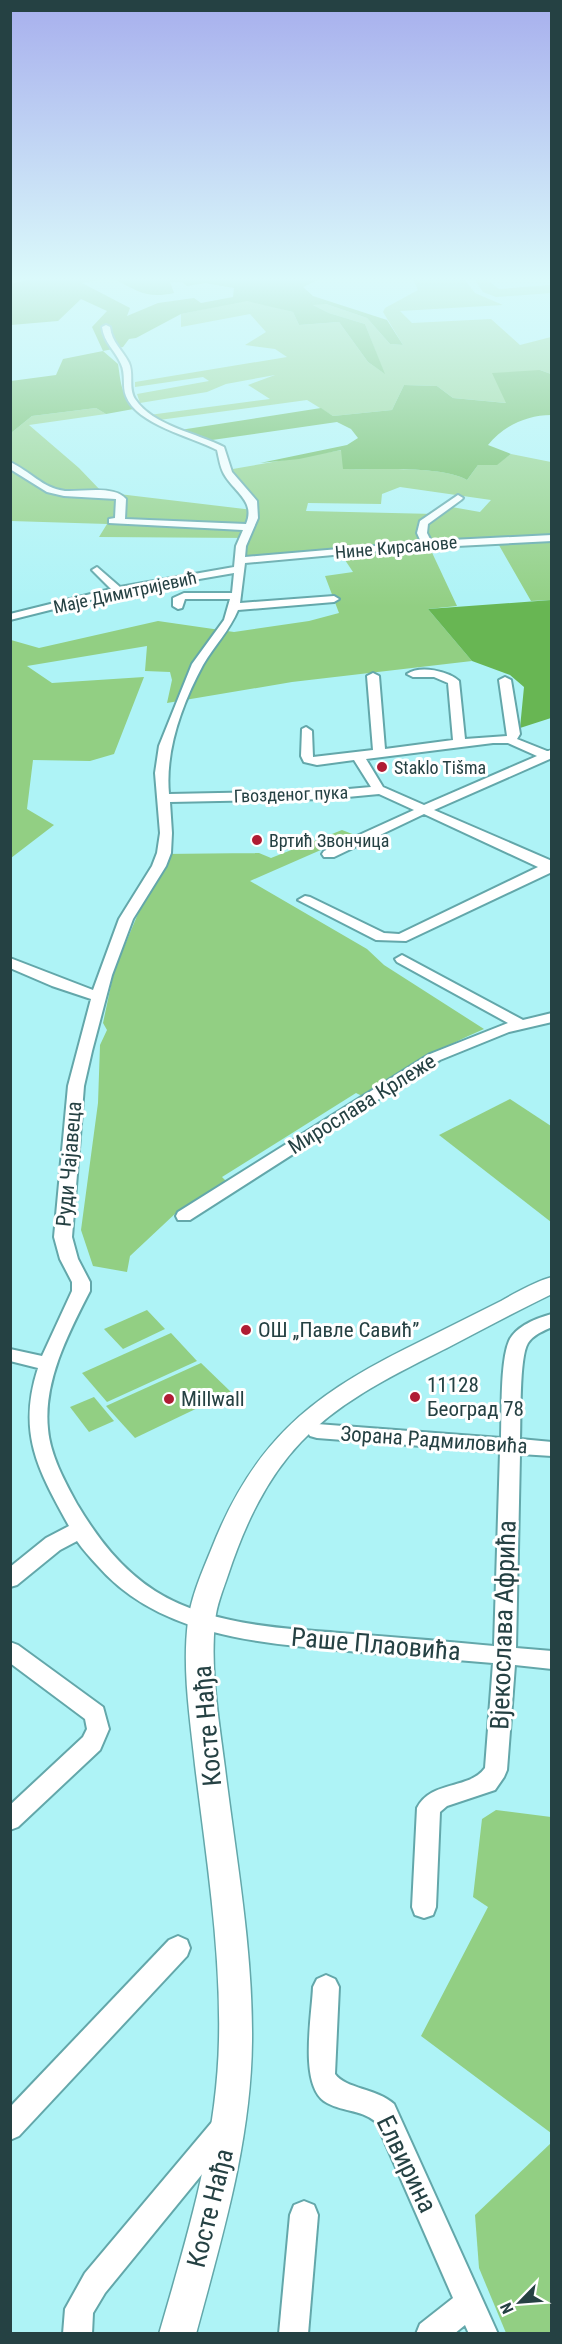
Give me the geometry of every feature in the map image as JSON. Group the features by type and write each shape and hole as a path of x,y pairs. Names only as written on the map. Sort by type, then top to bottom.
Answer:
{"street":[{"path":"129,388 133,402 149,415 221,450 228,473 252,501 254,510 250,527 241,546 235,601"},
{"path":"10,465 34,482 54,492 119,497 121,502 116,521 250,527"},
{"path":"427,544 422,533 423,523 458,498"},
{"name":"Нине Кирсанове","path":"240,565 427,544 552,538"},
{"name":"Маје Димитријевић","path":"10,616 118,590 240,565"},
{"path":"97,570 118,590"},
{"path":"178,606 178,598 184,596 235,601 334,599"},
{"name":"Руди Чајавеца","path":"201,1622 144,1595 108,1567 80,1530 52,1472 38,1431 40,1404 48,1364 81,1291 79,1276 64,1247 63,1231 70,1174 76,1086 99,997 126,919 159,866 164,852 166,833 162,798 162,759 181,702 198,664 229,620 235,601"},
{"path":"413,674 436,674 453,681 459,742"},
{"path":"373,676 379,752"},
{"path":"506,680 514,734 510,740"},
{"name":"Гвозденог пука","path":"306,731 308,759 317,761 459,742 510,740 550,754"},
{"path":"329,854 550,754"},
{"name":"Гвозденог пука","path":"162,798 326,795 379,790 358,756"},
{"path":"379,790 551,866"},
{"path":"305,900 381,937 401,938 551,866"},
{"path":"402,959 520,1024"},
{"path":"10,963 65,986 99,997"},
{"name":"Мирослава Крлеже","path":"184,1216 435,1057 467,1042 520,1024 552,1017"},
{"name":"Косте Нађа","path":"177,2334 222,2174 231,2119 236,2039 234,1990 203,1710 201,1622 228,1534 248,1495 296,1432 346,1393 382,1371 552,1284"},
{"name":"Вјекослава Афрића","path":"424,1907 429,1808 439,1799 487,1784 496,1770 505,1655 514,1366 518,1342 530,1330 552,1320"},
{"path":"10,1355 48,1364"},
{"name":"Зорана Радмиловића","path":"317,1431 552,1449"},
{"path":"10,1579 53,1544 80,1530"},
{"name":"Раше Плаовића","path":"201,1622 232,1630 282,1637 552,1660"},
{"path":"10,1651 95,1714 98,1729 92,1743 10,1820"},
{"path":"10,2127 177,1948"},
{"name":"Елвирина","path":"326,1987 322,2075 326,2086 333,2094 378,2105 385,2113 484,2334"},
{"path":"77,2334 79,2309 95,2283 231,2119"},
{"path":"293,2334 304,2215"},
{"path":"430,2334 471,2302"}],"green space":[{"path":"11,388 123,388 129,400 139,408 106,414 96,408 32,416 11,433"},
{"path":"168,388 216,388 207,392 140,403 137,394"},
{"path":"253,388 402,388 392,410 333,416 307,400 159,420 149,415 270,399"},
{"path":"402,388 440,388 453,398 506,403 499,388 551,388 551,415 524,419 501,432 488,445 511,454 497,465 478,465 467,480 456,475 425,470 343,469 341,450 299,459 260,463 347,445 358,438 351,429 337,422 205,441 180,430 321,408 333,416 392,410"},
{"path":"440,388 522,388 507,403 453,398"},
{"path":"96,408 106,414 29,425 79,468 102,492 253,510 227,470 342,450 344,469 425,470 456,475 467,480 478,465 496,465 511,454 551,462 551,600 531,601 496,540 428,544 457,606 428,609 472,661 292,682 167,703 172,680 170,672 145,671 147,646 27,666 52,683 144,677 114,754 90,761 33,760 27,809 54,825 11,858 11,640 39,648 158,621 234,632 309,621 339,613 325,576 353,572 339,551 240,560 251,538 99,537 107,524 11,521 11,433 32,416","holes":["400,487 491,500 480,512 446,506 435,514 306,511 308,503 381,504 382,494"]},
{"path":"551,600 551,718 520,728 524,687 510,675 472,661 428,609"},
{"path":"342,830 355,835 250,881 367,949 384,965 484,1029 422,1060 362,1096 356,1093 222,1177 227,1182 178,1211 130,1256 127,1272 93,1266 81,1230 98,1103 100,1045 107,1030 103,1023 114,971 163,854 259,853 271,858"},
{"path":"510,1099 551,1126 551,1222 439,1135"},
{"path":"147,1310 165,1329 123,1349 104,1329"},
{"path":"171,1333 197,1361 107,1402 82,1373"},
{"name":"Millwall","path":"201,1363 231,1392 135,1438 106,1406"},
{"path":"94,1397 114,1421 89,1432 70,1407"},
{"path":"496,1810 551,1817 551,2133 421,2036 488,1907 473,1897 482,1819"},
{"path":"551,2143 551,2333 506,2333 479,2268 475,2215"}],"place":[{"name":"Staklo Tišma","path":"382,767"},
{"name":"Вртић Звончица","path":"257,840"},
{"name":"ОШ „Павле Савић”","path":"246,1330"},
{"name":"11128 Београд 78","path":"415,1397"},
{"name":"Millwall","path":"169,1399"}]}
